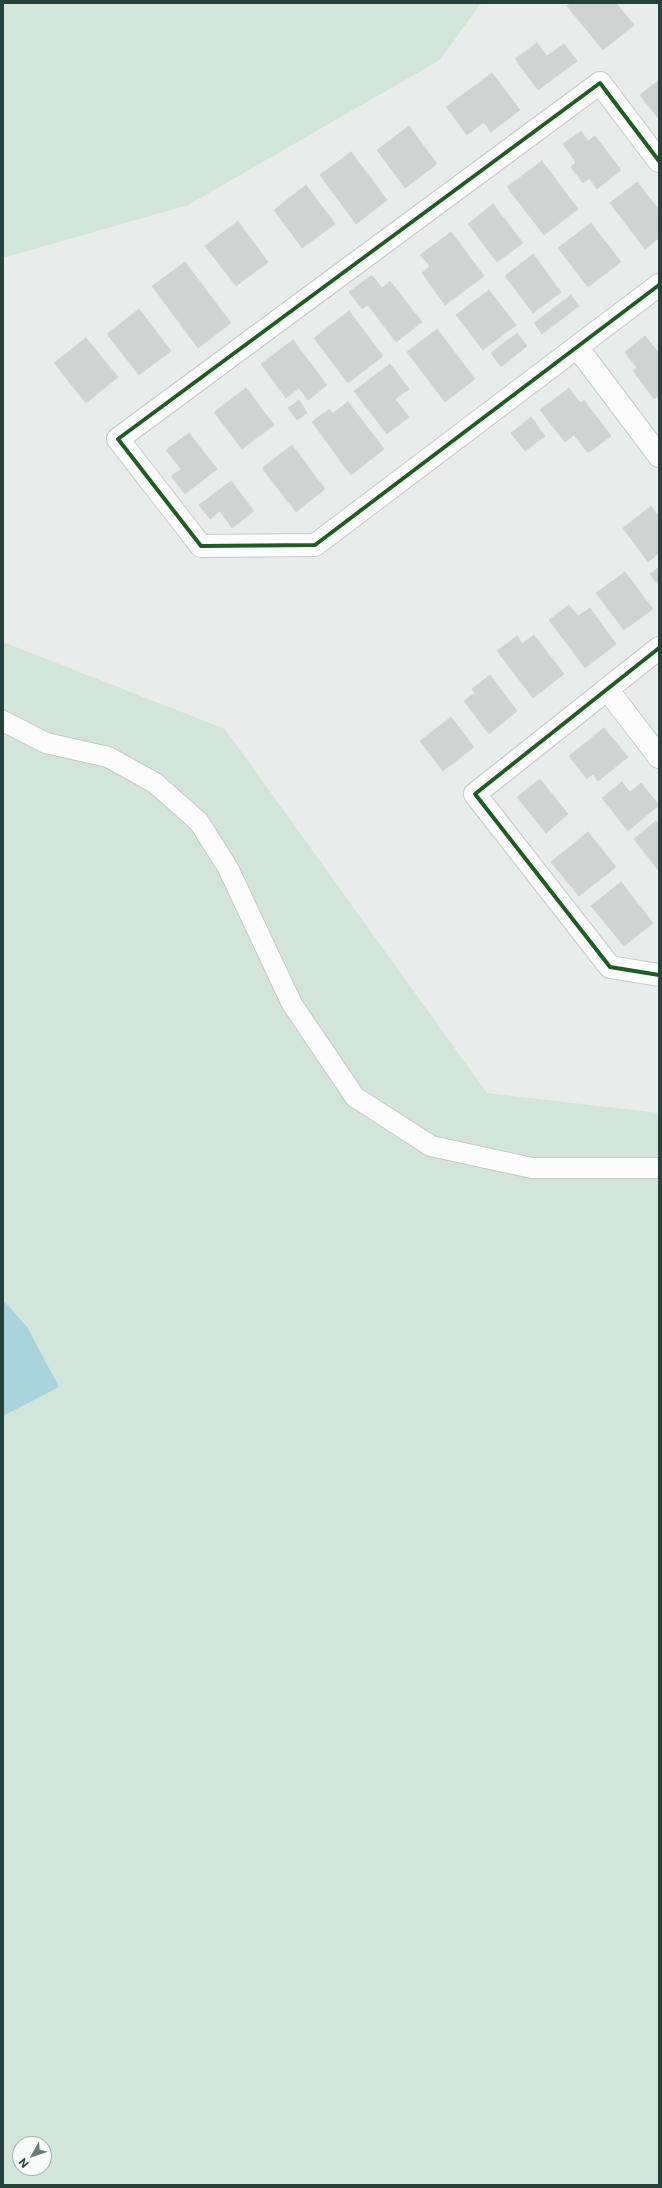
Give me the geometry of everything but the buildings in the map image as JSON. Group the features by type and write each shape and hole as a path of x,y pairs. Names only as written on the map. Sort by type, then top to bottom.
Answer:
{"street":[{"path":"659,161 600,83 118,439 201,546 315,545 659,285"},
{"path":"577,347 659,456"},
{"path":"659,648 475,794 610,967 659,975"},
{"path":"607,690 659,757"}],"lane":[{"path":"3,721 46,743 108,757 155,783 199,822 228,868 292,1004 355,1097 431,1146 532,1168 659,1168"}],"green space":[{"path":"3,3 481,3 440,60 188,205 3,258"},
{"path":"3,642 225,729 487,1093 659,1113 659,2185 3,2185"}],"water":[{"path":"3,1300 27,1327 59,1387 3,1416"}],"cycle path":[{"path":"659,161 600,83 118,439 201,546 315,545 659,285"},
{"path":"659,648 475,794 610,967 659,975"}]}
